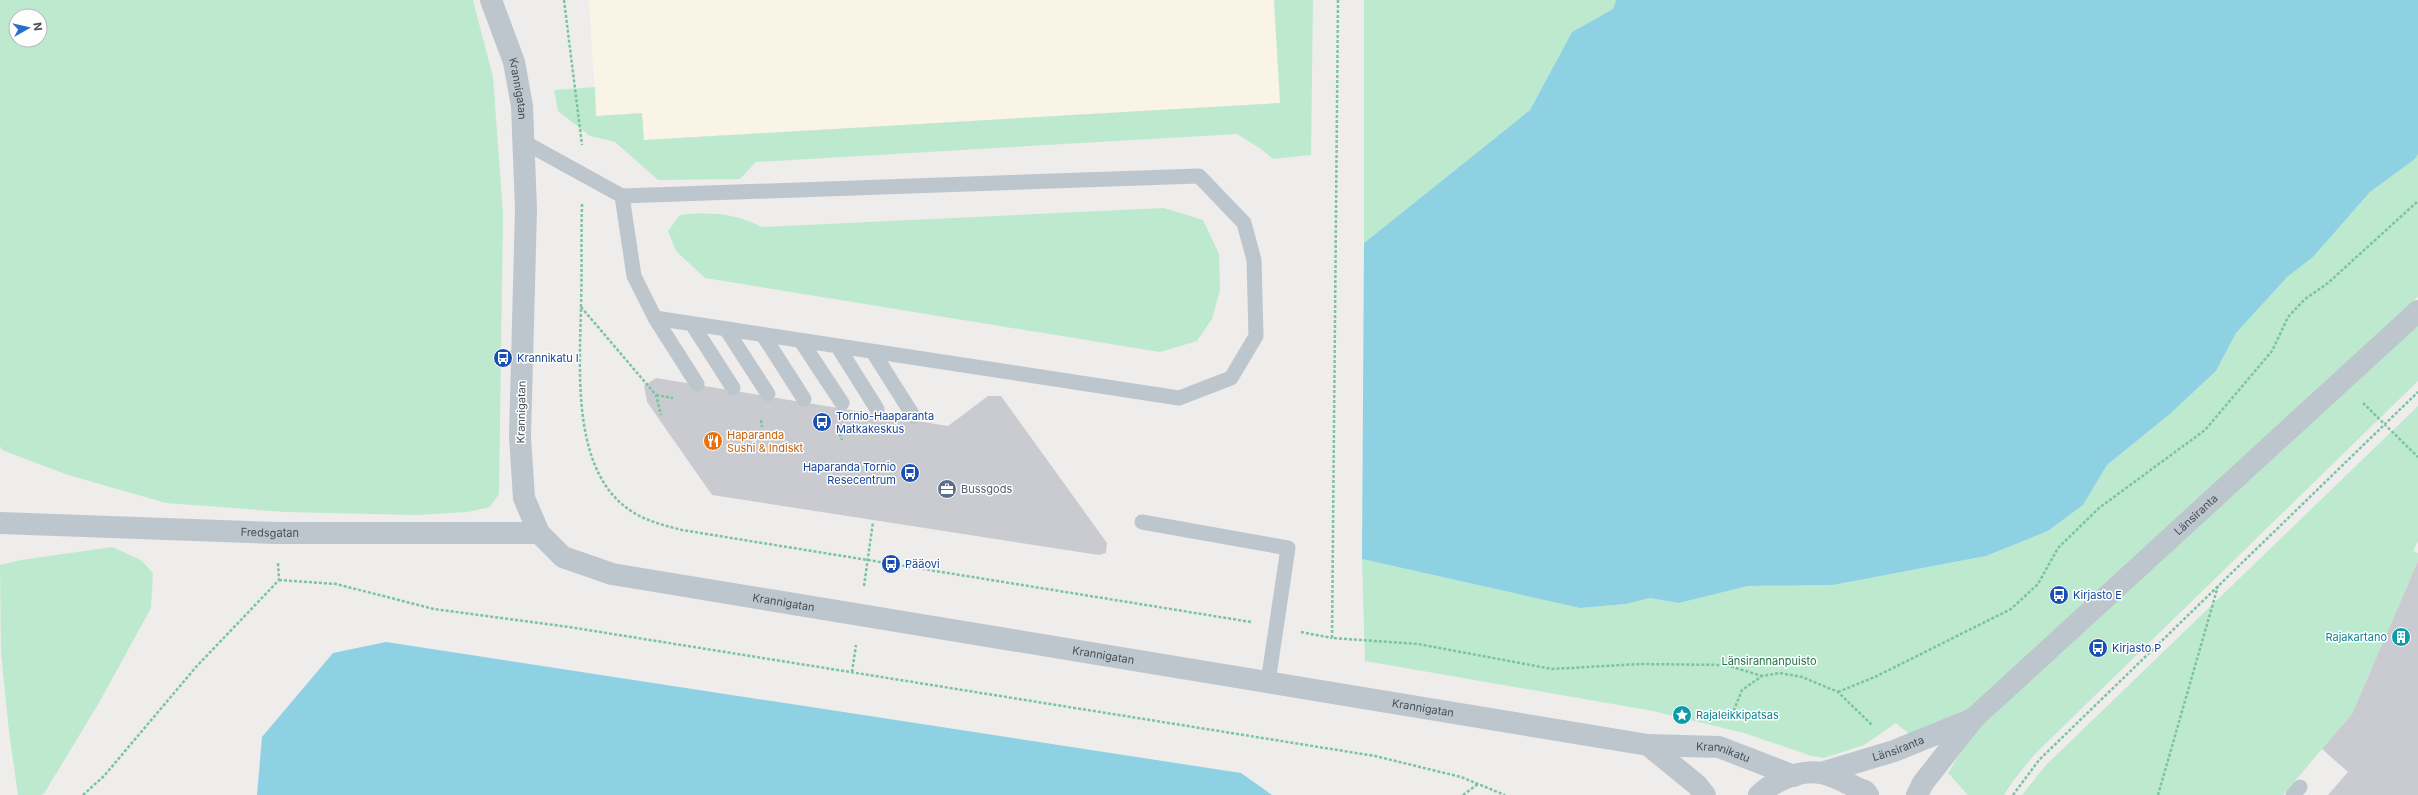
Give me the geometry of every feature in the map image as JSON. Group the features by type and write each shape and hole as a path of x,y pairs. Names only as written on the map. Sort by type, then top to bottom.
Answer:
{"street":[{"name":"Krannigatan","path":"491,0 514,62 522,106 526,209 520,437 524,498 539,532 563,557 612,574 1574,733"},
{"name":"Länsiranta","path":"1917,795 1922,783 1974,718 2418,311"},
{"name":"Fredsgatan","path":"0,523 276,533 539,532"},
{"name":"Länsiranta","path":"1821,773 1894,751 1974,718"},
{"name":"Krannikatu","path":"1574,733 1648,745 1719,747 1794,776"},
{"path":"1648,745 1697,785 1705,795"},
{"path":"1759,795 1771,784 1801,773 1821,773 1865,791 1868,795"}],"lane":[{"path":"524,142 622,196 1199,176 1244,223 1254,260 1256,336 1231,378 1179,398 655,318"},
{"path":"622,196 634,276 655,318 697,384"},
{"path":"692,324 733,388"},
{"path":"726,329 768,394"},
{"path":"764,335 804,399"},
{"path":"801,341 842,403"},
{"path":"838,347 877,409"},
{"path":"873,352 914,417"},
{"path":"1142,522 1288,548 1268,682"}],"path":[{"path":"564,0 583,137 580,382 584,427 592,458 603,480 618,498 635,514 658,524 682,530 1277,626 1332,638 1418,644 1552,669 1640,664 1726,665 1762,676"},
{"path":"1332,638 1338,0"},
{"path":"1838,692 1877,676 2011,608 2038,584 2058,548 2100,508 2206,430 2272,351 2288,318 2300,304 2328,283 2418,201"},
{"path":"581,307 656,395 661,414"},
{"path":"2341,382 2418,457"},
{"path":"2013,795 2039,760 2418,392"},
{"path":"836,424 842,440"},
{"path":"867,560 873,522"},
{"path":"83,795 104,776 196,667 279,580 336,584 434,609 577,628 1375,756 1461,776 1505,795"},
{"path":"2158,795 2218,586"},
{"path":"1732,714 1742,690 1762,676 1780,673 1802,677 1838,692 1894,751"},
{"path":"1463,795 1479,784"}],"shaded area":[{"path":"589,0 1274,0 1280,103 643,140 642,113 596,116"}],"green space":[{"path":"0,0 473,0 493,77 503,214 499,494 490,507 468,512 418,515 285,512 166,503 68,475 2,450 0,446"},
{"path":"1274,0 1313,0 1311,155 1273,159 1261,149 1237,134 756,162 740,179 658,180 615,142 590,136 558,111 554,90 595,87 596,116 642,113 644,140 1280,103"},
{"path":"1364,0 1616,0 1613,9 1572,32 1530,110 1364,243"},
{"name":"Länsirannanpuisto","path":"2418,154 2418,297 1971,713 1913,737 1896,723 1864,745 1824,758 1812,756 1744,733 1653,711 1365,661 1362,559 1580,608 1626,604 1650,598 1679,603 1748,586 1833,585 1986,556 2048,531 2083,505 2107,465 2171,413 2216,371 2236,333 2287,276 2313,257 2370,192 2415,159"},
{"path":"1164,208 1203,220 1219,254 1220,290 1212,319 1197,341 1160,352 705,278 676,251 668,231 680,215 692,214 732,216 762,227"},
{"path":"2418,323 2418,381 2035,754 2013,781 2004,795 1968,795 1948,773 1979,723"},
{"path":"2418,406 2418,541 2413,551 2418,553 2418,561 2352,714 2283,795 2022,795 2046,765"},
{"path":"112,547 141,560 153,573 151,608 100,701 45,792 42,795 18,795 9,732 1,653 0,565 21,560"}],"water":[{"path":"1616,0 2418,0 2418,154 2415,159 2370,192 2313,257 2287,277 2236,333 2216,371 2171,413 2107,465 2083,505 2048,531 1986,556 1833,585 1748,586 1679,603 1650,598 1626,604 1580,608 1362,559 1364,243 1530,110 1572,32 1613,9"},
{"path":"386,642 1241,773 1272,795 257,795 262,737 333,653"}],"building":[{"path":"656,378 948,426 988,396 1001,396 1107,543 1106,553 1099,555 712,495 647,402 644,386"},
{"name":"Rajakartano","path":"2418,561 2418,795 2328,795 2348,772 2322,749 2352,714"}],"place":[{"name":"Krannikatu I","path":"503,358"},
{"name":"Tornio-Haaparanta Matkakeskus","path":"822,422"},
{"name":"Haparanda Sushi & Indiskt","path":"713,441"},
{"name":"Haparanda Tornio Resecentrum","path":"910,473"},
{"name":"Bussgods","path":"947,489"},
{"name":"Pääovi","path":"891,564"},
{"name":"Kirjasto E","path":"2059,595"},
{"name":"Rajakartano","path":"2401,637"},
{"name":"Kirjasto P","path":"2098,648"},
{"name":"Rajaleikkipatsas","path":"1682,715"}]}
